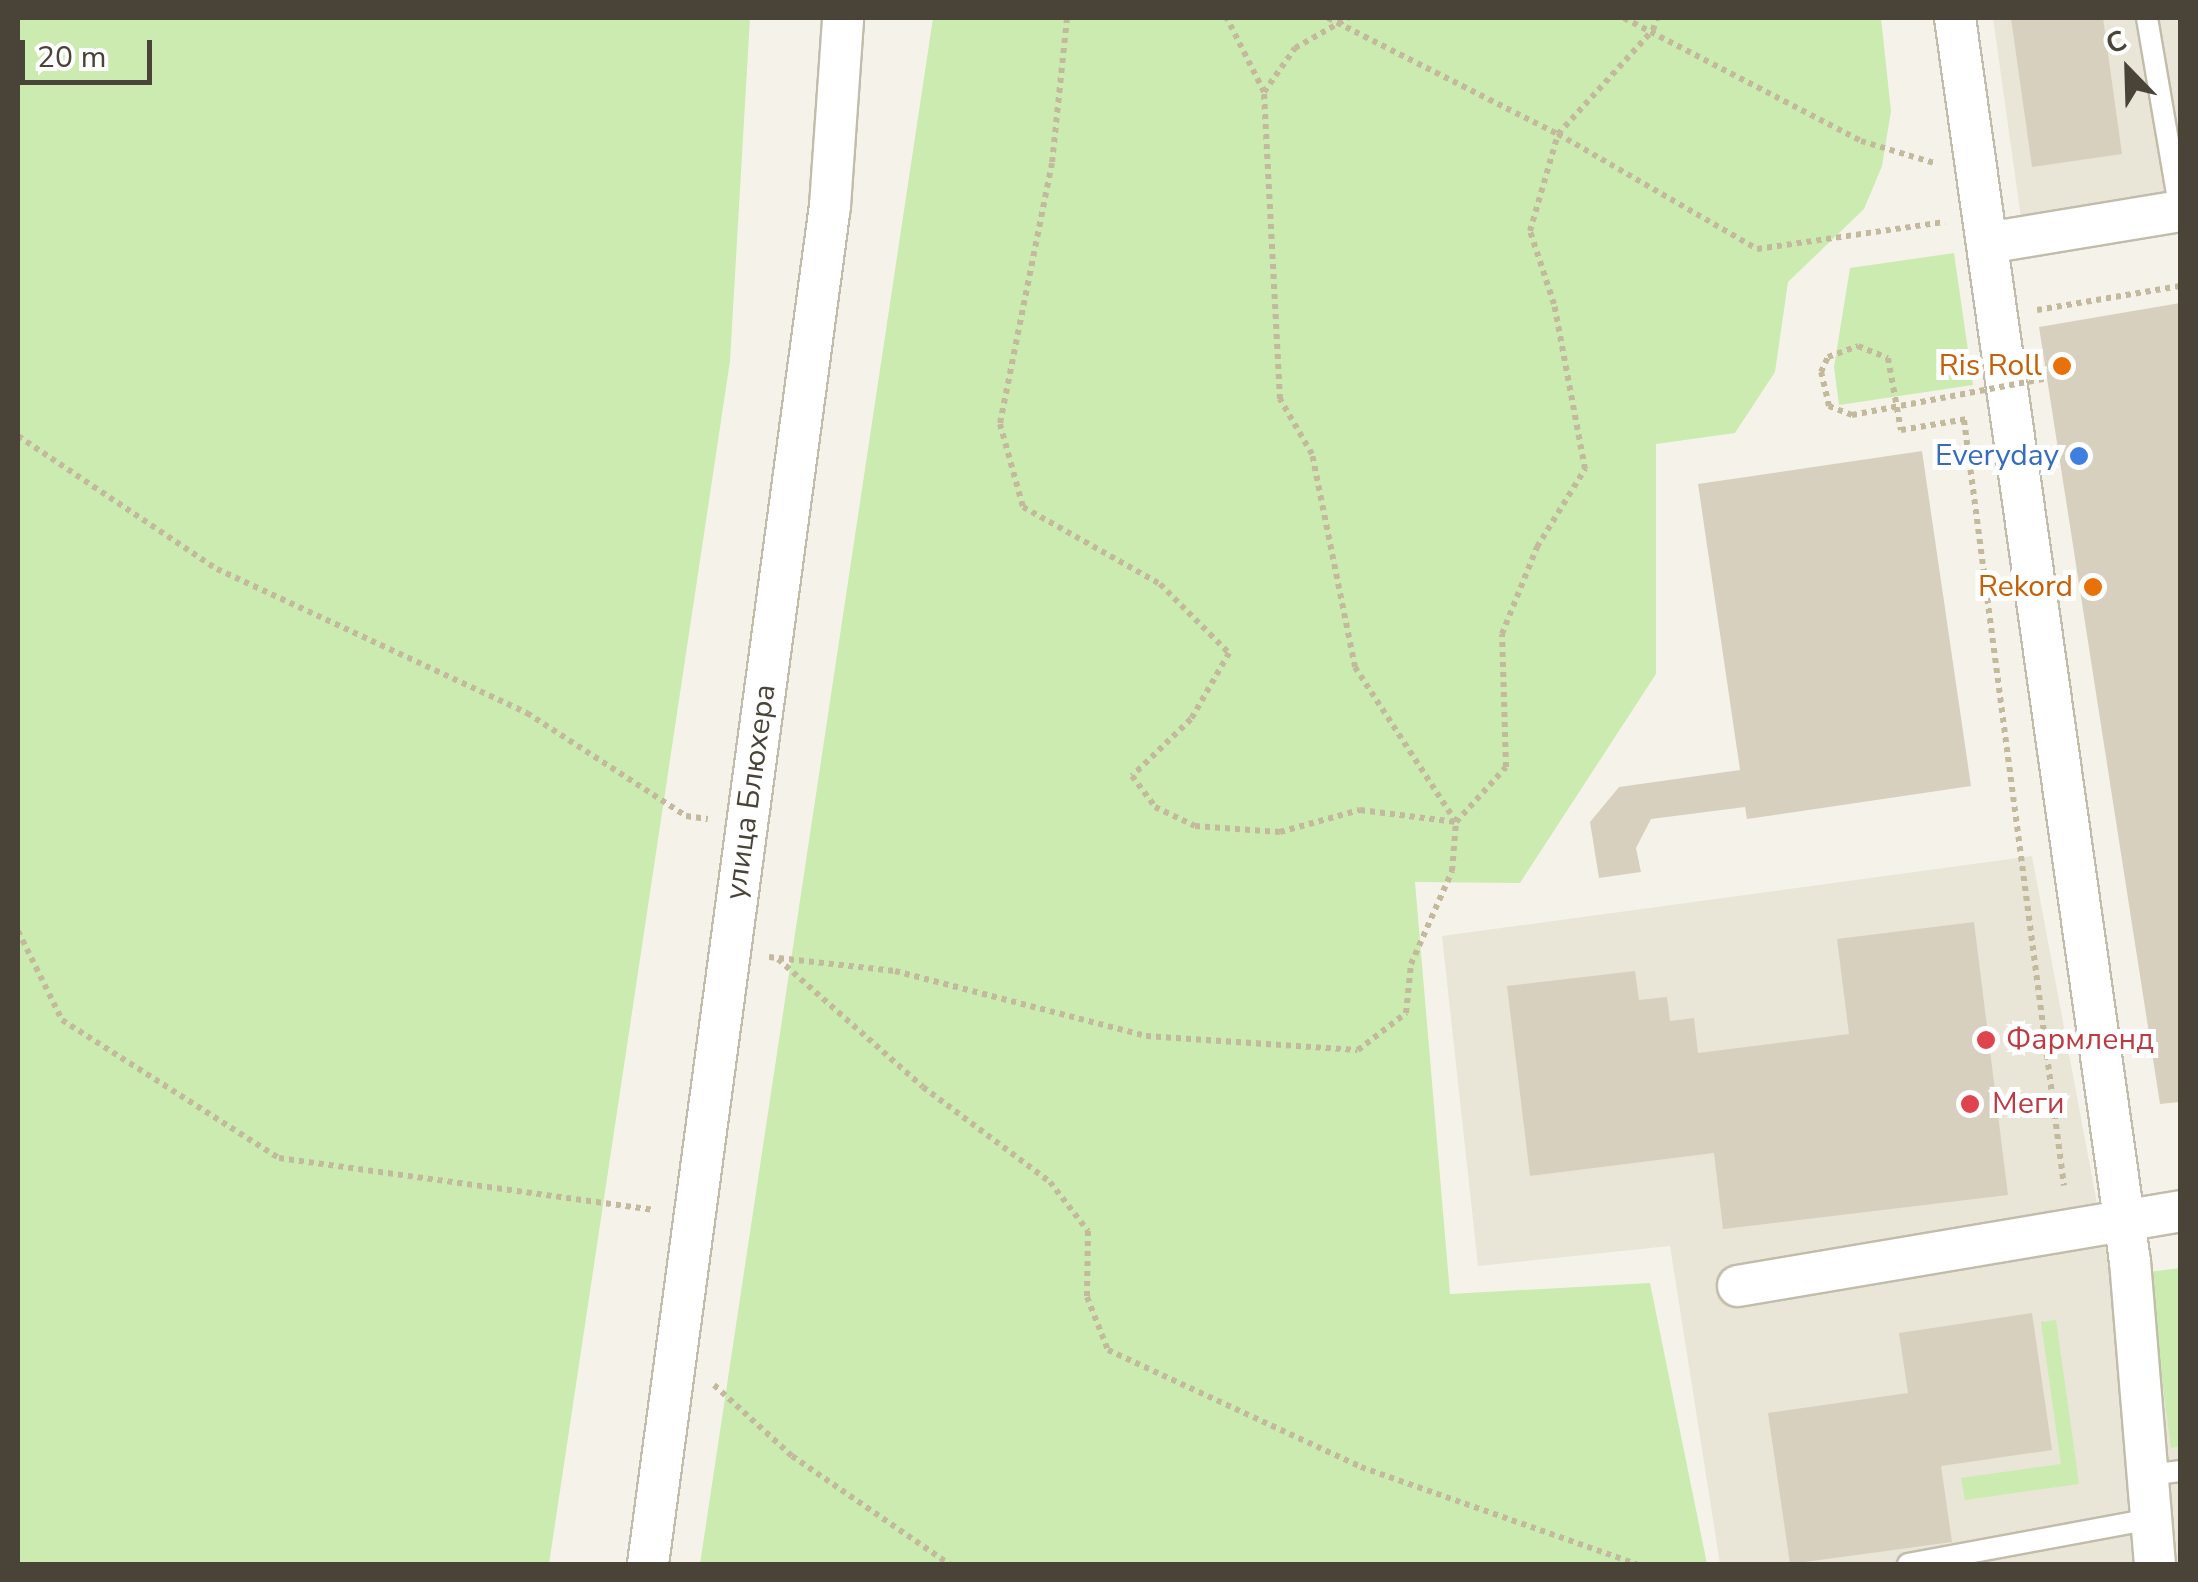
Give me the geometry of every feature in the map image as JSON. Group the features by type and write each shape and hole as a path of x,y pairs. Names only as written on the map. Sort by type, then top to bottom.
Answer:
{"street":[{"name":"улица Блюхера","path":"648,1564 830,206 842,18"},
{"path":"1955,18 2014,412 2124,1220 2164,1473 2150,1519 2156,1564"},
{"path":"1983,212 2180,211"},
{"path":"1738,1286 2180,1211"}],"lane":[{"path":"2147,18 2180,211"},
{"path":"1908,1564 2150,1519"}],"path":[{"path":"1067,18 1052,163 1000,424 1023,508 1160,584 1229,653 1191,719 1132,776 1155,807 1195,826 1280,832 1360,810 1456,822"},
{"path":"1227,18 1264,92 1280,399 1312,454 1355,667 1456,822"},
{"path":"1328,18 1346,19 1425,70 1558,134 1758,250 1983,212"},
{"path":"1624,18 1861,141 1983,212"},
{"path":"758,956 895,972 1146,1036 1358,1050 1406,1013 1410,964 1452,871 1456,822 1506,767 1502,634 1536,547 1585,469 1554,304 1530,231 1558,134 1653,30 1657,18"},
{"path":"1264,92 1295,48 1346,19"},
{"path":"2025,317 2037,310 2180,286"},
{"path":"2014,412 1902,430 1888,358 1858,346 1828,357 1821,372 1829,406 1852,414 2047,378"},
{"path":"1964,420 2064,1186"},
{"path":"18,436 217,569 527,713 686,816"},
{"path":"18,931 62,1020 279,1158 607,1204"},
{"path":"778,958 923,1087 1050,1182 1088,1231 1088,1297 1108,1350 1362,1466 1636,1564"},
{"path":"698,1370 792,1456 949,1564"}],"shaded area":[{"path":"1993,18 2180,18 2180,192 2021,218"},
{"path":"2032,856 2116,1305 2180,1296 2180,1564 1720,1564 1670,1246 1478,1266 1442,936"}],"green space":[{"path":"18,18 750,18 730,361 549,1564 18,1564"},
{"path":"933,18 1881,18 1891,111 1882,166 1864,209 1788,282 1775,372 1735,433 1656,444 1656,674 1520,883 1415,882 1450,1294 1650,1283 1707,1564 700,1564"},
{"path":"1954,253 1973,385 1839,405 1834,367 1850,268"},
{"path":"2180,1268 2180,1446 2171,1448 2148,1272"},
{"path":"2056,1320 2079,1484 1965,1500 1961,1478 2061,1464 2041,1322"}],"building":[{"path":"2011,18 2103,18 2122,154 2032,167"},
{"path":"2180,303 2180,1102 2160,1104 2039,327"},
{"path":"1922,451 1971,786 1747,819 1745,807 1651,819 1636,848 1641,872 1599,878 1590,822 1619,787 1740,770 1698,484"},
{"path":"1974,922 2008,1195 1723,1229 1714,1153 1530,1176 1507,986 1635,971 1639,1000 1667,997 1670,1021 1694,1018 1698,1053 1849,1034 1837,939"},
{"path":"2032,1313 2052,1450 1941,1466 1952,1542 1790,1564 1768,1413 1908,1393 1899,1333"}],"place":[{"name":"Ris Roll","path":"2062,366"},
{"name":"Everyday","path":"2079,456"},
{"name":"Rekord","path":"2093,587"},
{"name":"Фармленд","path":"1986,1040"},
{"name":"Меги","path":"1970,1104"}]}
